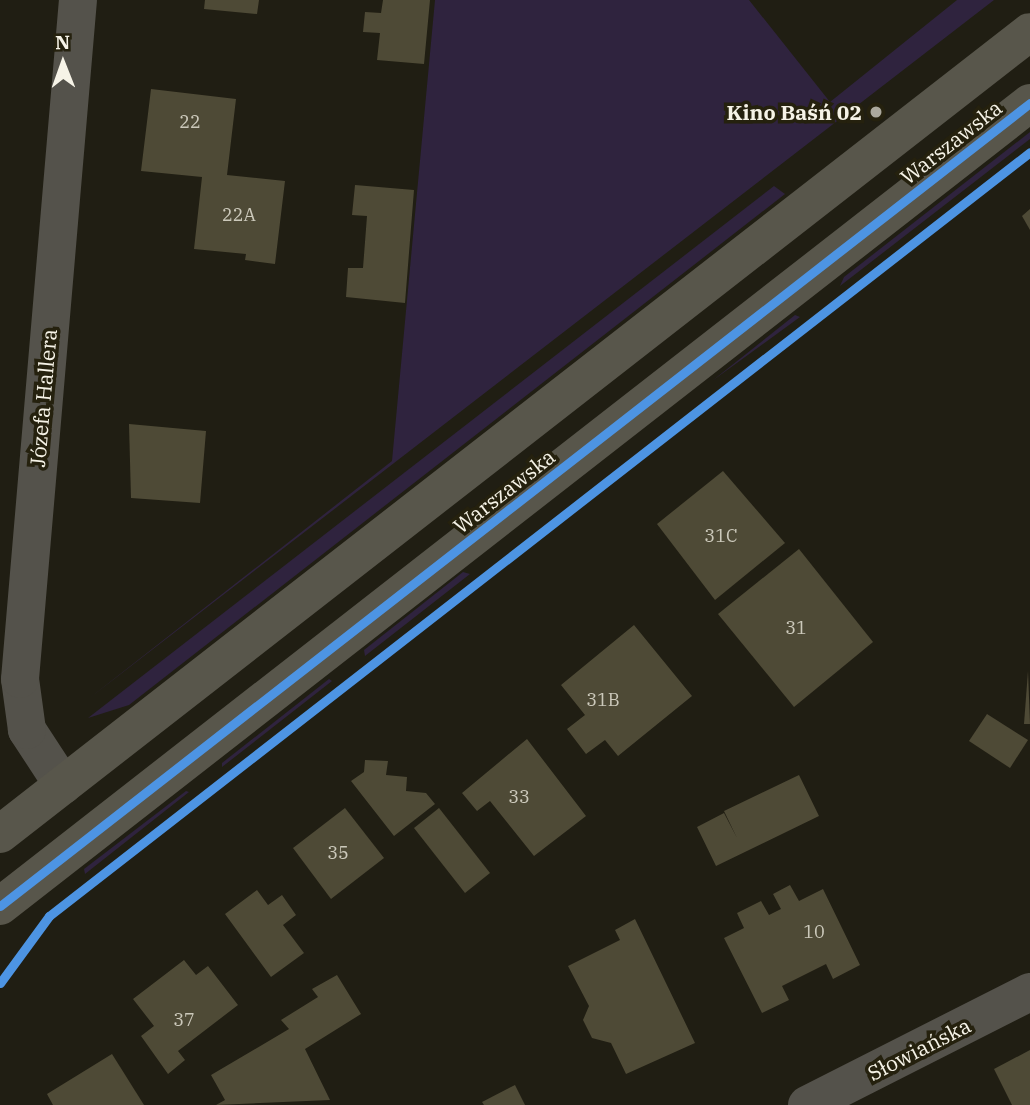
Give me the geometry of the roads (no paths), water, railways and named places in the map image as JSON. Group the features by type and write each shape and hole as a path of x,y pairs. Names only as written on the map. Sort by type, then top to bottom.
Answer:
{"street":[{"name":"Józefa Hallera","path":"63,785 27,730 20,679 78,0"},
{"name":"Warszawska","path":"0,834 1030,32"},
{"name":"Warszawska","path":"0,906 1030,103"},
{"name":"Słowiańska","path":"807,1105 1030,992"}],"place":[{"name":"Kino Baśń 02","path":"876,112"}]}
